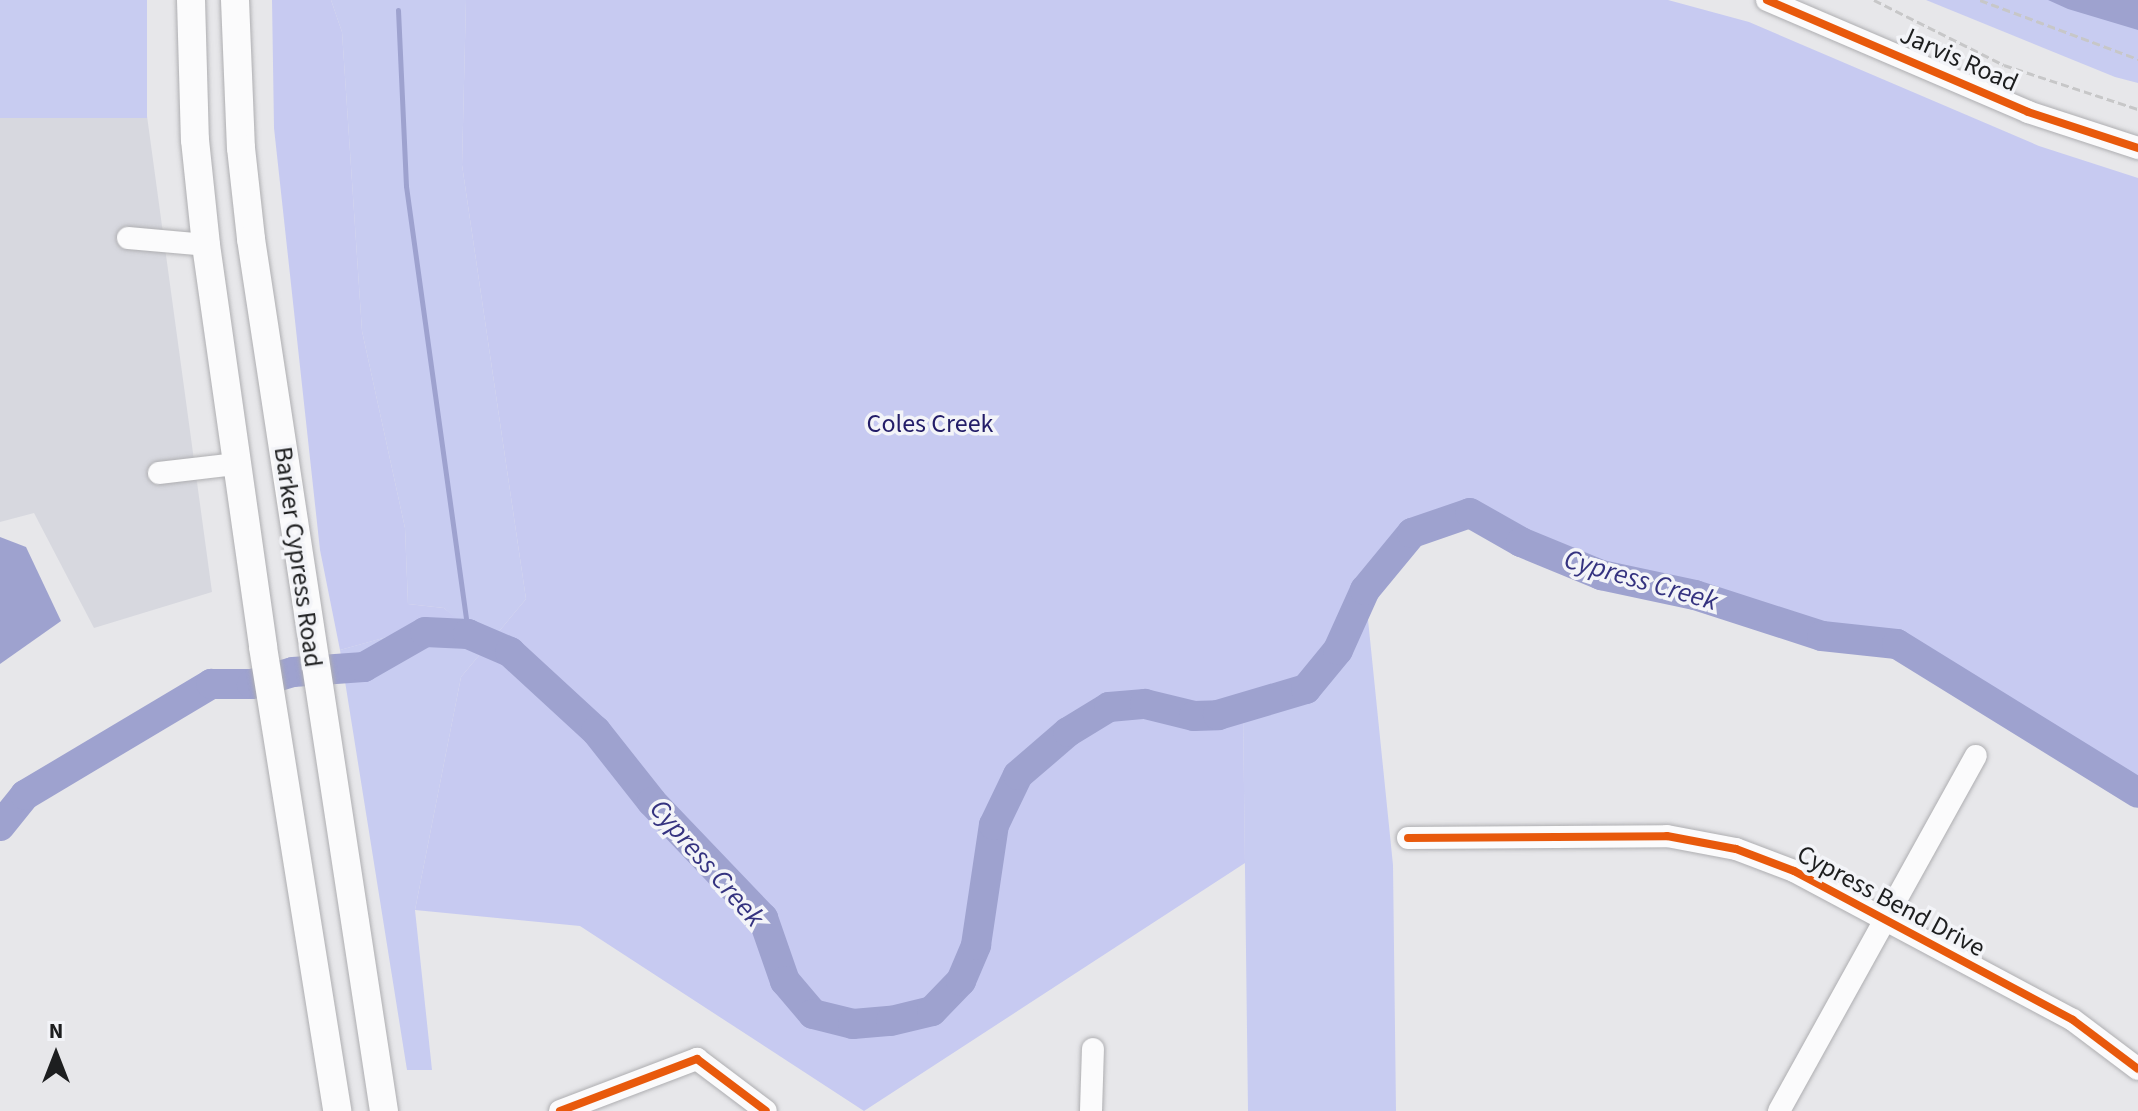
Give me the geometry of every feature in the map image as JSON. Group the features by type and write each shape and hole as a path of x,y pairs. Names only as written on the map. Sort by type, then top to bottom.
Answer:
{"main road":[{"name":"Barker Cypress Road","path":"191,0 195,140 206,245 263,647 337,1111"},
{"name":"Barker Cypress Road","path":"235,0 241,148 251,239 379,1110"},
{"path":"206,245 251,239"}],"street":[{"name":"Jarvis Road","path":"1767,0 2028,112 2138,148"},
{"path":"128,238 206,245"},
{"path":"159,473 236,464"},
{"path":"1779,1111 1976,756"},
{"name":"Cypress Bend Drive","path":"1408,838 1631,836 1700,841 1794,871 2073,1020 2138,1069"},
{"path":"1091,1111 1093,1049"},
{"path":"560,1111 604,1103 697,1059 766,1111"}],"path":[{"path":"1874,0 2004,65 2138,109"},
{"path":"1980,0 2138,59"}],"shaded area":[{"path":"0,0 147,0 147,118 0,118"},
{"path":"331,0 466,0 462,165 526,599 461,677 415,910 432,1070 407,1070 340,650 455,618 444,608 408,604 405,528 362,331 342,32"},
{"path":"1926,0 2138,0 2138,83 2115,77"},
{"path":"2048,0 2138,0 2138,30 2068,9"},
{"path":"147,116 212,592 94,628 34,513 0,522 0,118"},
{"path":"0,537 26,547 61,621 0,664"},
{"path":"1365,590 1393,865 1396,1111 1248,1111 1243,709 1307,689 1338,650"}],"green space":[{"path":"272,0 331,0 342,32 362,331 405,528 408,604 444,608 456,618 340,650 320,550 274,128"},
{"name":"Coles Creek","path":"466,0 1668,0 1749,22 2039,146 2138,178 2138,793 1897,644 1822,636 1695,595 1601,575 1521,542 1470,513 1411,533 1365,590 1338,650 1306,689 1243,709 1245,863 864,1111 580,926 415,910 461,677 526,599 462,165"}],"waterway":[{"path":"398,10 406,186 468,634"},
{"name":"Cypress Creek","path":"0,826 25,795 211,684 252,684 293,672 364,667 425,632 468,634 510,652 596,731 652,802 763,918 785,981 813,1014 853,1024 891,1021 932,1011 961,981 976,945 994,825 1018,775 1068,732 1109,707 1145,704 1194,716 1218,715 1306,689 1338,650 1365,590 1412,533 1470,513 1521,542 1601,575 1695,595 1822,636 1897,644 2138,793"}],"cycle path":[{"path":"1767,0 2028,112 2138,148"},
{"path":"1408,838 1667,836 1736,849 1794,871 2073,1020 2138,1069"},
{"path":"560,1111 697,1059 766,1111"}]}
